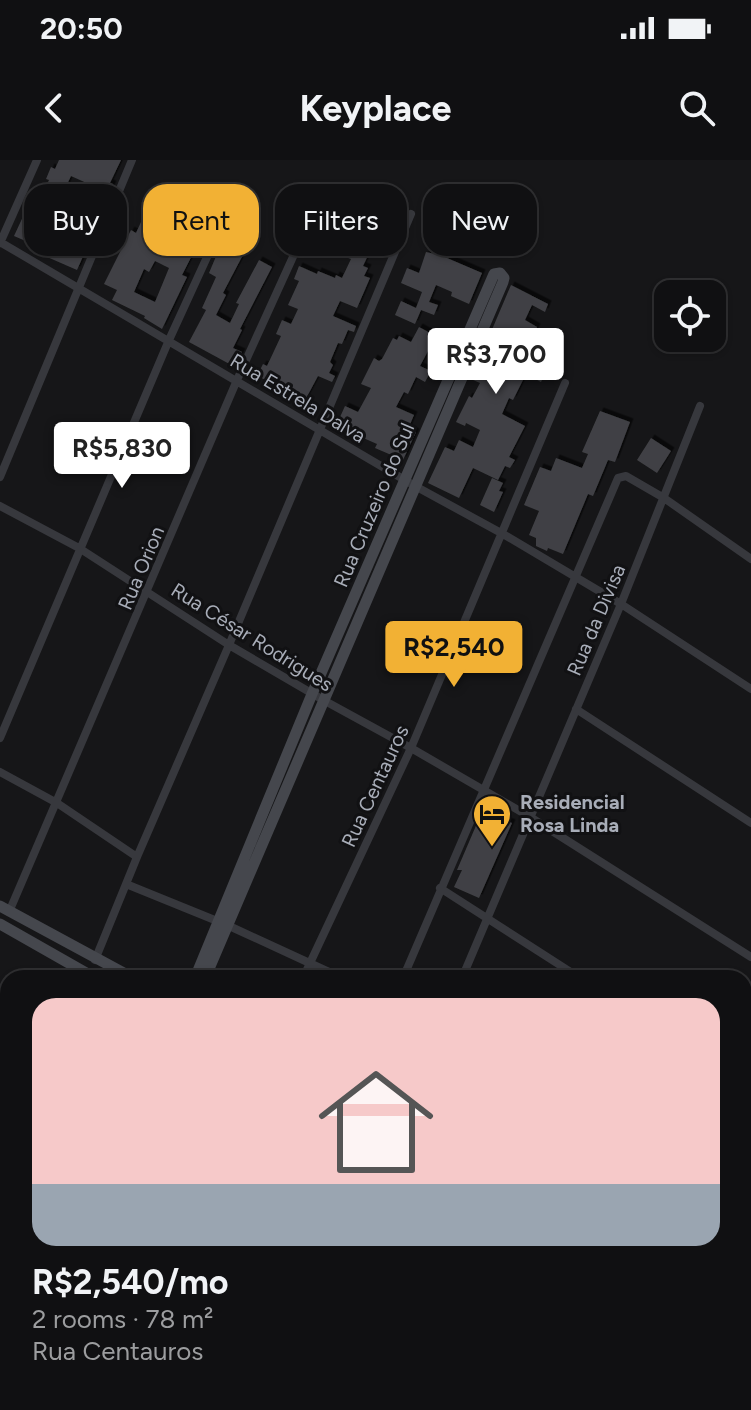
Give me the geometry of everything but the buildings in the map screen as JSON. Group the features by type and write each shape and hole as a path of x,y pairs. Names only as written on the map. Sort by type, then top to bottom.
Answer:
{"street":[{"path":"0,242 37,160"},
{"path":"0,477 132,160"},
{"path":"95,960 411,214"},
{"name":"Rua Estrela Dalva","path":"0,242 409,483 576,577 751,689"},
{"path":"0,738 79,548 208,256"},
{"name":"Rua Orion","path":"4,909 57,803 237,380 293,256"},
{"name":"Rua Cruzeiro do Sul","path":"207,970 270,794 374,551 409,483 470,343 494,274 500,273 503,282 470,343"},
{"name":"Rua Centauros","path":"307,970 411,748 565,383"},
{"name":"Rua da Divisa","path":"465,970 621,604 700,406"},
{"path":"406,970 618,478 626,476 664,498 751,559"},
{"name":"Rua Cruzeiro do Sul","path":"199,970 281,801 325,701 386,556 409,483"},
{"name":"Rua César Rodrigues","path":"0,506 79,548 229,645 312,694 530,817 751,957"},
{"path":"374,551 386,556"},
{"path":"576,709 751,823"},
{"path":"0,772 57,803 137,857"},
{"path":"270,794 281,801"},
{"path":"126,884 325,970"},
{"path":"440,888 567,970"},
{"path":"4,909 116,970"},
{"path":"2,929 80,970"}],"place":[{"name":"Residencial Rosa Linda","path":"492,848"}]}
